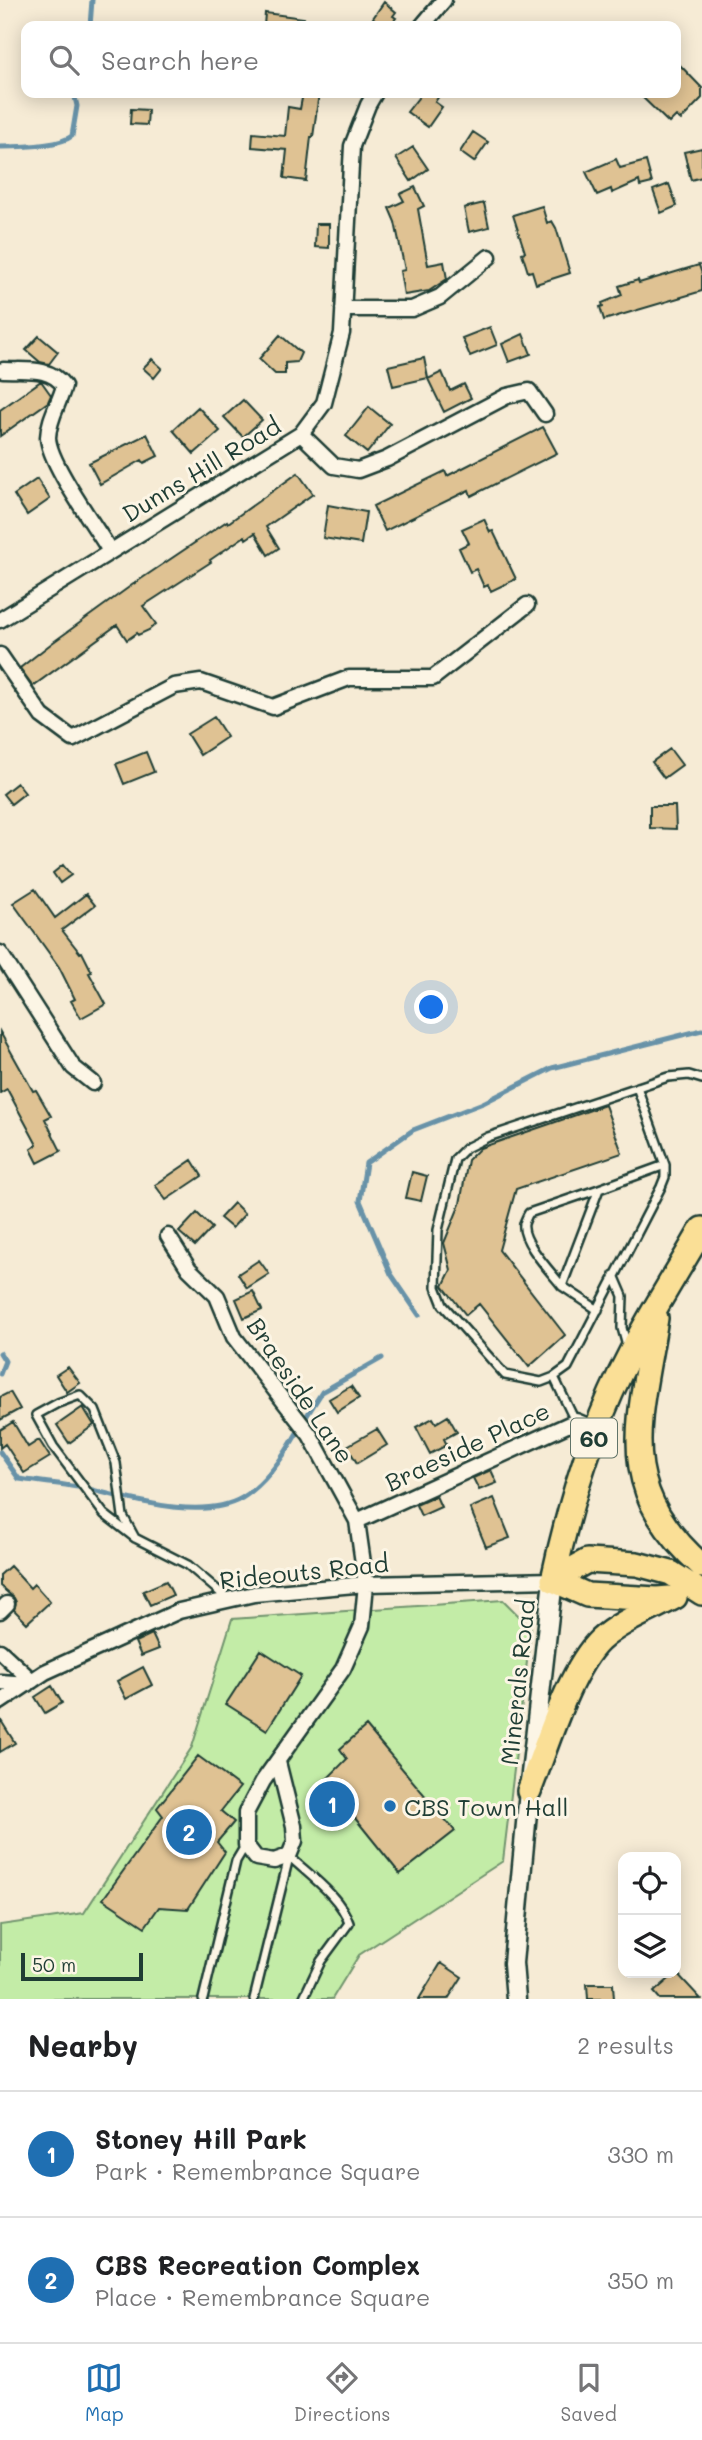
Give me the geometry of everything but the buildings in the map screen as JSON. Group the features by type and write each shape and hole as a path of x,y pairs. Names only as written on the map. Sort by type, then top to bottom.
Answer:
{"main road":[{"name":"60","path":"553,1580 586,1426 702,1229"},
{"path":"658,1306 638,1427 640,1470 648,1496 661,1520 702,1566"},
{"path":"553,1580 587,1562 637,1563 671,1573 701,1592"},
{"path":"553,1580 587,1595 657,1599 701,1592"},
{"path":"529,1791 569,1690 586,1657 601,1640 628,1621 675,1597"}],"street":[{"path":"426,21 444,0"},
{"name":"Dunns Hill Road","path":"0,620 301,434 324,403 342,333 352,146 372,98"},
{"path":"344,309 412,309 440,297 489,257"},
{"path":"4,370 44,371 58,378 64,386 52,415 48,440 56,463 110,551"},
{"path":"301,434 334,466 358,470 387,459 507,396 529,391 545,414"},
{"path":"0,655 42,716 73,739 174,686 201,682 273,707 349,678 433,678 527,605"},
{"path":"0,953 73,1068 93,1083"},
{"name":"Braeside Lane","path":"168,1236 189,1269 218,1296 234,1337 310,1435 357,1521 366,1584 362,1626 343,1669 263,1782 246,1813 246,1845"},
{"name":"Braeside Place","path":"357,1521 586,1426"},
{"name":"Rideouts Road","path":"0,1702 45,1672 179,1611 254,1594 366,1584 553,1580"},
{"name":"Minerals Road","path":"516,1999 513,1963 553,1580"},
{"path":"0,1650 30,1682"},
{"path":"0,1682 30,1682"},
{"path":"246,1845 256,1858 274,1861 289,1856 295,1842 294,1826 278,1762"}],"lane":[{"path":"637,1087 665,1165 662,1186 568,1367 541,1382 505,1375 443,1305 436,1287 438,1230 454,1160 466,1148 488,1137 637,1087 668,1077 689,1075 702,1081"},
{"path":"598,1310 562,1286 525,1234 524,1223 529,1213 665,1165"},
{"path":"562,1286 599,1189"},
{"path":"614,1275 623,1296 622,1328 629,1355"},
{"path":"554,1377 586,1426"},
{"path":"135,1538 123,1516 116,1463 94,1410 79,1395 36,1415 53,1446 104,1514 135,1538 188,1565 229,1600"},
{"path":"203,1999 236,1861 246,1845"},
{"path":"254,1999 289,1856 330,1895 349,1923 321,1961 303,1999"}],"green space":[{"path":"503,1600 531,1628 503,1861 359,1955 332,1999 0,1999 0,1925 84,1913 192,1747 232,1619"}],"waterway":[{"path":"90,21 92,0"},
{"path":"0,147 48,144 72,136 77,106 75,98"},
{"path":"419,1315 391,1274 360,1201 366,1163 413,1130 483,1103 552,1068 702,1030"},
{"path":"0,1353 5,1361 0,1374"},
{"path":"306,1417 322,1392 382,1358"},
{"path":"0,1452 19,1479 84,1488 164,1506 206,1508 225,1505 250,1492 273,1469 297,1433"}],"place":[{"name":"Stoney Hill Park","path":"332,1804"},
{"name":"CBS Town Hall","path":"390,1806"},
{"name":"CBS Recreation Complex","path":"189,1832"}]}
